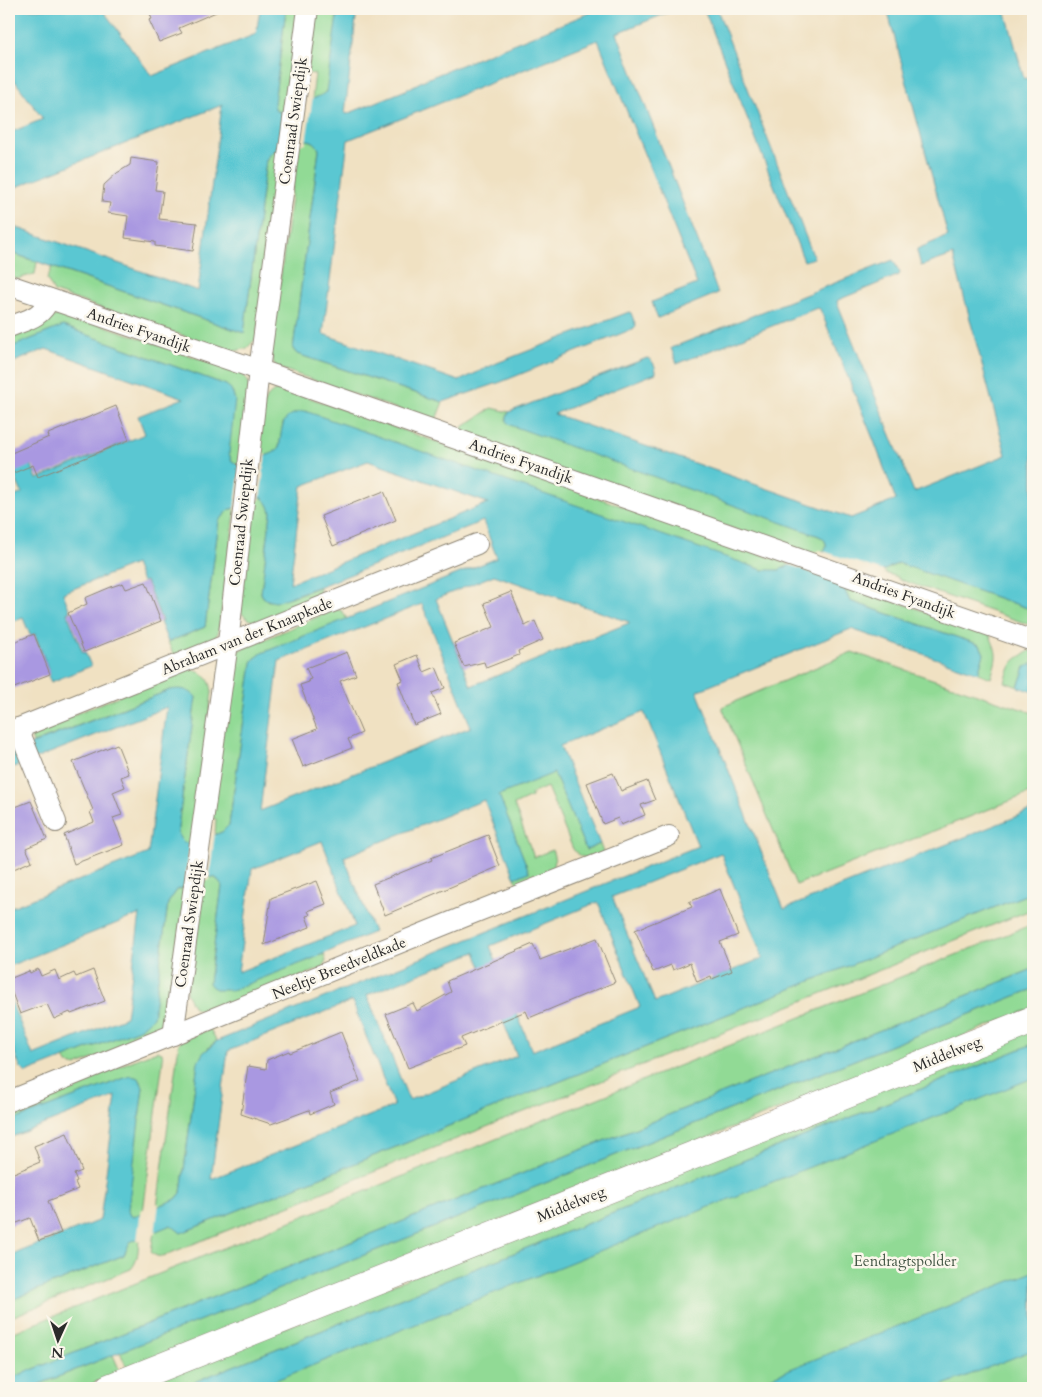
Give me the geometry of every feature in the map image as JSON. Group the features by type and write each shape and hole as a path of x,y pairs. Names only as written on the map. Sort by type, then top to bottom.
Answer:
{"street":[{"name":"Coenraad Swiepdijk","path":"173,1036 228,643 259,370 308,9"},
{"name":"Andries Fyandijk","path":"9,285 259,370 1033,641"},
{"path":"9,327 40,314 46,308 49,300"},
{"name":"Abraham van der Knaapkade","path":"56,822 34,767 16,733 228,643 477,544"},
{"name":"Neeltje Breedveldkade","path":"9,1101 669,836"},
{"name":"Middelweg","path":"109,1388 1033,1020"}],"green space":[{"path":"286,9 302,9 288,109 280,112 276,111 274,104"},
{"path":"316,9 338,9 328,87 323,94 312,99 315,74 307,73"},
{"path":"308,140 316,143 319,150 293,349 297,354 443,402 435,422 276,367 273,361 271,352 298,143"},
{"path":"283,148 256,339 247,348 232,352 54,292 47,279 52,267 244,333 266,161 272,152"},
{"path":"9,252 37,262 35,274 17,279 9,276"},
{"path":"65,312 243,374 250,385 239,466 231,460 229,453 233,393 226,385 63,326 9,348 9,335"},
{"path":"284,389 792,565 776,571 763,570 283,423 279,448 274,453 257,459 264,403 272,393"},
{"path":"492,408 509,412 506,420 819,536 825,542 825,550 812,556 459,434 463,427"},
{"path":"261,497 267,503 271,512 261,593 263,597 268,601 291,597 319,587 320,595 317,602 256,623 240,612 251,501"},
{"path":"236,507 218,633 212,642 175,658 168,642 205,627 219,521 229,510"},
{"path":"899,563 1033,610 1033,626 881,572"},
{"path":"853,587 989,633 996,655 991,678 978,673 984,654 980,645 850,601 845,591"},
{"path":"336,609 342,611 347,619 262,653 253,660 229,825 222,832 215,835 216,819 209,817 235,652"},
{"path":"1033,649 1033,664 1025,667 1018,687 1005,682 1014,661"},
{"path":"852,652 1033,713 1033,792 796,885 722,707"},
{"path":"185,669 191,669 204,675 210,682 212,693 192,844 185,843 181,839 178,827 196,697 170,690 33,743 31,736 36,730"},
{"path":"554,772 586,850 600,844 604,855 587,858 576,853 547,787 531,794 531,797 514,805 534,857 552,850 554,859 554,866 546,876 520,889 515,878 529,872 498,795"},
{"path":"210,877 216,878 222,886 209,983 307,961 324,954 326,961 323,968 206,1013 194,1008 186,993 201,881"},
{"path":"186,887 168,1015 164,1021 149,1036 76,1066 68,1064 64,1058 139,1029 153,1017 168,903 177,890"},
{"path":"1033,892 1033,909 163,1256 157,1256 151,1252 154,1232 171,1224 181,1233"},
{"path":"1033,924 1033,969 9,1379 9,1334"},
{"path":"1033,989 1033,1008 130,1368 126,1366 120,1352"},
{"path":"1033,1028 1033,1044 179,1388 134,1388"},
{"path":"210,1029 217,1041 209,1047 198,1062 181,1193 176,1199 157,1207 179,1043"},
{"path":"157,1051 162,1053 163,1060 143,1212 133,1217 127,1210 143,1087 138,1078 122,1079 12,1121 11,1109"},
{"name":"Eendragtspolder","path":"1033,1072 1033,1388 228,1388"},
{"path":"139,1238 137,1258 131,1269 9,1318 9,1301 124,1255 129,1242"},
{"path":"113,1355 119,1369 118,1374 81,1388 30,1388"}],"water":[{"path":"9,9 102,9 152,76 256,34 260,9 286,9 274,104 276,111 280,112 326,92 338,9 357,9 345,113 347,114 406,90 424,80 599,9 677,9 617,33 718,293 657,317 652,302 697,284 598,40 348,140 323,334 459,381 497,363 629,312 631,313 635,328 501,382 443,402 297,354 293,349 319,150 315,143 310,140 290,144 279,149 269,155 266,160 244,333 9,252 9,225 198,291 222,105 9,190 9,133 43,119 9,73"},
{"path":"704,9 717,9 814,258 804,261"},
{"path":"887,9 1005,9 1024,79 1033,76 1033,610 898,563 845,591 850,601 980,645 984,654 978,673 851,629 697,691 784,909 1033,810 1033,892 181,1233 171,1225 130,1242 124,1255 9,1301 9,1256 100,1220 116,1096 9,1138 9,1122 122,1079 131,1076 139,1078 143,1087 128,1210 129,1214 133,1217 176,1199 181,1193 198,1062 203,1053 217,1041 698,846 644,712 560,746 600,844 586,850 554,773 499,795 529,872 515,878 484,800 344,857 374,932 307,961 232,990 218,990 209,983 222,886 216,878 210,877 177,890 168,903 153,1017 139,1029 26,1073 20,1067 9,1038 9,996 33,1055 126,1017 140,914 9,966 9,908 148,853 167,707 9,769 9,753 170,690 181,689 187,691 196,697 178,827 179,836 181,840 189,844 222,832 229,825 253,660 262,653 497,558 483,521 339,579 276,602 271,601 265,599 261,593 271,512 265,500 261,497 229,510 219,521 205,627 168,642 146,581 142,582 135,564 63,593 70,611 67,613 83,653 85,652 91,666 51,682 48,676 50,674 35,634 30,635 23,618 9,623 9,499 22,493 13,468 30,461 37,479 145,434 138,416 184,398 46,349 9,364 9,348 63,326 226,385 231,389 235,400 229,453 231,460 239,466 273,453 279,448 282,428 286,419 291,415 305,411 763,570 779,570 825,550 826,544 824,540 819,536 510,425 507,420 509,412 647,358 654,364 656,373 554,414 851,518 896,500 820,309 817,308 679,363 677,363 671,348 893,260 900,273 899,275 837,302 914,492 1006,455 953,255 921,266 917,251 917,249 948,236","holes":["368,461 488,503 290,583 302,486","494,575 629,622 471,686 436,599","422,604 471,727 260,811 279,661","322,841 355,926 238,972 252,869","721,853 763,958 655,1002 612,897","598,902 640,1007 532,1051 490,946","475,952 517,1056 409,1100 367,995","352,1001 394,1106 211,1179 228,1051"]},
{"path":"1033,664 1033,692 1018,687 1025,667"},
{"path":"1033,969 1033,989 30,1388 9,1388 9,1379"},
{"path":"1033,1044 1033,1078 256,1388 179,1388"},
{"path":"1033,1272 1033,1350 936,1388 743,1388"}],"pier":[{"path":"313,96 306,143 281,151 287,107"},
{"path":"266,453 260,500 234,511 241,462"},
{"path":"820,550 886,572 855,588 787,564"},
{"path":"215,832 209,880 184,890 190,841"},
{"path":"159,1203 155,1234 137,1241 141,1210"}],"building":[{"path":"148,9 223,9 179,28 182,33 159,42 149,20 152,19"},
{"path":"131,158 159,162 155,190 163,191 159,219 197,223 193,251 155,246 155,242 125,238 128,216 108,213 110,203 102,202 104,185 117,173 130,165"},
{"path":"116,406 129,440 38,477 33,465 9,475 9,454 49,437 48,434"},
{"path":"384,491 396,520 333,546 321,516"},
{"path":"146,582 161,621 84,652 68,613 87,604 85,598 111,587 123,583 126,589"},
{"path":"511,592 525,626 535,621 543,640 518,651 519,655 486,668 484,662 464,667 454,643 494,627 484,603"},
{"path":"34,634 50,674 9,690 9,644"},
{"path":"347,652 356,675 340,681 362,733 348,739 352,748 303,767 292,739 317,729 300,685 309,682 308,680 311,679 306,668"},
{"path":"417,655 424,672 436,667 445,688 432,693 441,714 414,725 398,682 403,680 396,664"},
{"path":"117,744 129,774 121,777 125,787 113,792 122,815 113,818 124,845 74,864 64,835 94,822 90,812 93,810 73,762"},
{"path":"613,773 621,791 647,781 655,800 641,805 645,815 621,825 618,818 603,824 587,783"},
{"path":"31,801 47,839 26,848 32,861 9,871 9,807 10,809"},
{"path":"488,835 500,866 385,915 373,884"},
{"path":"317,881 326,904 308,911 310,915 306,916 310,927 264,945 271,898"},
{"path":"720,889 738,935 720,942 732,971 712,979 711,976 697,982 690,963 673,970 671,965 653,972 635,930 692,907 689,902"},
{"path":"597,938 615,982 529,1018 526,1011 461,1038 465,1046 408,1068 386,1014 413,1003 417,1011 451,992 447,981 533,944 540,960"},
{"path":"38,969 41,976 55,970 59,980 74,973 76,977 93,970 105,1001 54,1019 47,1004 20,1014 9,985 9,979"},
{"path":"341,1032 360,1081 330,1093 334,1104 310,1114 309,1110 271,1124 241,1114 248,1066 266,1069 267,1060 289,1051 290,1053"},
{"path":"67,1133 82,1171 74,1174 78,1189 48,1201 61,1233 39,1241 30,1218 9,1226 9,1175 40,1162 34,1146"}]}
